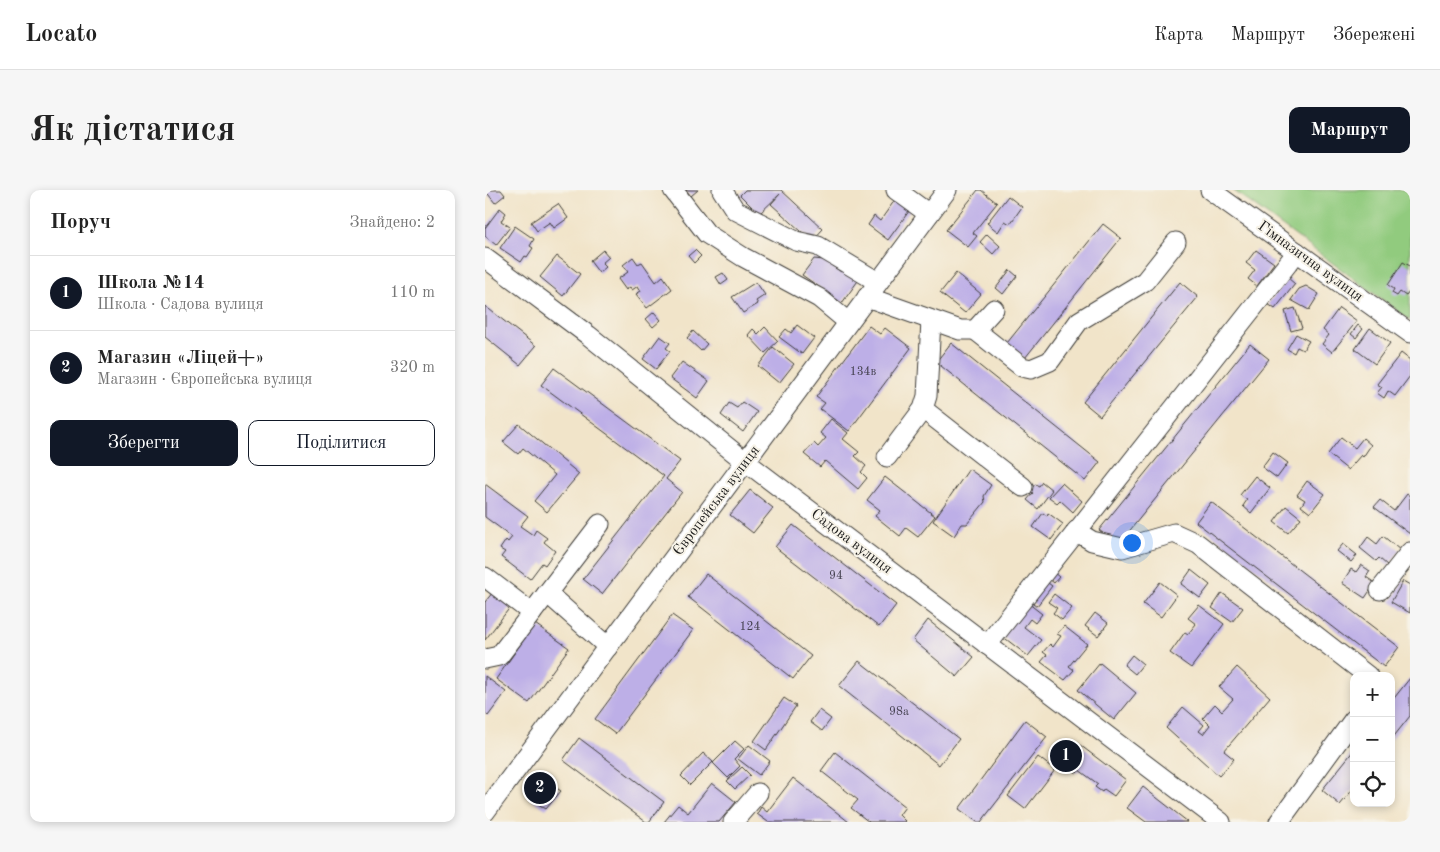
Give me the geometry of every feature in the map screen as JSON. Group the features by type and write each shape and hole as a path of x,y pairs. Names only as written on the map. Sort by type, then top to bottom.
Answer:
{"street":[{"path":"673,190 707,234 743,257 819,298 848,322"},
{"path":"722,190 735,210 796,241 818,246 872,290 931,320 960,330 975,330 1022,367 1031,369 1050,361 1079,321 1145,281 1176,242"},
{"path":"896,190 929,214"},
{"name":"Європейська вулиця","path":"485,812 947,190"},
{"name":"Гімназична вулиця","path":"1210,190 1410,334"},
{"path":"987,645 1297,252"},
{"name":"Садова вулиця","path":"485,258 588,335 746,462 1221,822"},
{"path":"975,330 994,309"},
{"path":"887,457 923,409 927,396 931,320"},
{"path":"923,409 1023,487"},
{"path":"485,659 499,656 599,524"},
{"path":"1076,531 1092,541 1122,548 1174,533 1198,544 1364,672"},
{"path":"1380,590 1410,552"},
{"path":"485,577 532,613"},
{"path":"547,593 608,647"},
{"path":"1279,822 1350,724"},
{"path":"733,822 758,793"}],"green space":[{"path":"1233,190 1410,190 1410,320"}],"building":[{"path":"485,190 501,190 505,195 495,203"},
{"path":"686,190 698,190 691,196"},
{"path":"745,190 781,190 823,229 812,241 771,204 780,194 759,214 740,195"},
{"path":"978,190 981,190 997,203 973,233 977,236 968,247 946,230"},
{"path":"1008,196 1022,207 1010,224 1005,221 998,232 987,223"},
{"path":"897,197 912,207 888,240 868,225 874,216 880,221"},
{"path":"558,204 568,218 554,228 550,222 537,231 531,222"},
{"path":"500,208 506,213 501,221 510,227 496,245 485,236 485,228"},
{"path":"1103,224 1121,238 1025,358 1007,343"},
{"path":"515,226 534,239 530,246 533,248 521,262 500,248"},
{"path":"987,234 1000,246 993,254 980,242"},
{"path":"603,250 609,257 602,263 606,267 599,273 590,261"},
{"path":"695,250 701,256 694,263 688,256"},
{"path":"1256,250 1274,263 1257,286 1248,279 1255,270 1246,263"},
{"path":"557,256 580,274 563,296 540,277"},
{"path":"633,257 638,264 642,262 656,282 663,276 672,289 647,308 636,294 641,291 638,286 632,290 630,287 626,290 618,279 628,272 623,265"},
{"path":"814,259 824,260 841,272 844,267 860,278 842,303 802,275"},
{"path":"1403,262 1410,266 1410,291 1406,296 1400,292 1397,296 1392,293 1394,289 1388,285"},
{"path":"1010,270 1017,276 1003,294 996,288"},
{"path":"723,273 728,280 721,285 716,277"},
{"path":"956,273 981,294 965,313 940,293"},
{"path":"1288,278 1295,284 1275,309 1268,304"},
{"path":"756,282 765,295 756,301 758,304 743,313 732,297"},
{"path":"1180,282 1198,297 1100,416 1083,402"},
{"path":"1306,286 1319,294 1309,310 1291,300 1299,289"},
{"path":"485,306 536,346 520,365 485,337"},
{"path":"1295,308 1302,328 1291,331 1285,311"},
{"path":"1339,308 1357,321 1332,352 1322,344 1329,335 1323,330"},
{"path":"654,312 661,320 653,327 646,319"},
{"path":"797,325 814,338 802,354 779,337 786,329 791,333"},
{"path":"1358,325 1363,329 1356,338 1351,334"},
{"path":"869,326 880,334 885,328 911,348 849,431 820,409 825,403 816,397"},
{"path":"765,327 778,341 765,353 748,335 753,329 758,334"},
{"path":"1370,328 1390,343 1375,364 1355,349"},
{"path":"693,331 707,344 701,351 687,338"},
{"path":"1296,334 1309,341 1303,350 1297,347 1294,353 1287,349"},
{"path":"660,336 670,343 666,348 670,351 656,369 643,359"},
{"path":"951,343 1100,462 1085,481 936,362"},
{"path":"1250,344 1269,359 1118,545 1099,530"},
{"path":"773,347 794,364 779,383 758,366"},
{"path":"1401,353 1410,360 1410,376 1395,396 1388,391 1384,398 1377,393 1382,387 1377,384"},
{"path":"682,362 709,381 697,398 670,378"},
{"path":"554,368 680,461 666,479 682,492 602,594 583,579 664,476 541,385"},
{"path":"742,402 757,412 743,432 721,415 729,403 737,408"},
{"path":"831,419 848,433 843,439 859,452 855,456 866,466 861,472 867,478 858,489 825,461 820,467 804,454 814,443 818,447 826,438 820,433"},
{"path":"519,424 579,474 547,512 534,501 555,475 523,448 518,454 503,442"},
{"path":"1341,437 1355,448 1363,438 1371,445 1363,457 1361,455 1348,470 1328,454"},
{"path":"1273,452 1288,463 1277,478 1262,467"},
{"path":"969,469 991,485 984,496 985,502 967,524 962,524 954,536 933,521"},
{"path":"1255,476 1270,488 1251,513 1243,506 1247,500 1240,495"},
{"path":"885,477 935,516 918,537 906,528 900,536 875,516 880,510 867,500"},
{"path":"1307,481 1325,494 1310,513 1301,506 1305,500 1297,495"},
{"path":"1042,482 1052,490 1038,509 1027,500 1033,493 1030,491 1035,484 1039,486"},
{"path":"1062,483 1082,501 1073,512 1060,500 1057,503 1049,497"},
{"path":"485,484 528,516 520,526 533,535 536,530 547,538 544,542 555,551 545,565 542,563 530,579 501,557 505,552 500,549 506,540 508,542 512,537 485,517"},
{"path":"750,490 773,508 753,533 730,515"},
{"path":"1407,494 1410,496 1410,534 1374,507 1380,500 1394,511"},
{"path":"1211,502 1399,647 1384,667 1196,522"},
{"path":"1286,506 1301,518 1288,533 1274,522"},
{"path":"1043,513 1047,516 1048,513 1063,524 1051,540 1033,527"},
{"path":"793,525 896,605 879,627 775,547"},
{"path":"1383,536 1400,550 1388,566 1379,558 1376,561 1360,548 1368,537 1377,544"},
{"path":"1343,544 1357,555 1351,562 1337,551"},
{"path":"1361,565 1370,571 1366,577 1375,583 1365,598 1342,583 1351,569 1356,572"},
{"path":"1191,570 1210,585 1200,598 1181,584"},
{"path":"1053,572 1059,577 1054,583 1048,578"},
{"path":"706,574 811,656 793,679 688,597"},
{"path":"1044,580 1052,586 1037,606 1029,600"},
{"path":"1403,581 1410,585 1410,613 1391,602"},
{"path":"1160,582 1177,595 1161,617 1143,604"},
{"path":"493,592 511,606 485,640 485,602"},
{"path":"1222,593 1243,608 1232,622 1212,608"},
{"path":"1054,594 1072,608 1062,620 1053,613 1057,608 1048,602"},
{"path":"1028,603 1042,614 1035,623 1030,619 1024,627 1041,640 1028,656 1002,636"},
{"path":"1199,605 1224,624 1191,668 1170,653 1185,632 1188,634 1196,624 1188,618"},
{"path":"1095,613 1108,623 1098,636 1085,626"},
{"path":"672,615 693,630 615,734 595,719"},
{"path":"928,620 974,657 957,677 913,640"},
{"path":"535,624 569,648 529,703 496,679"},
{"path":"1064,626 1087,644 1069,666 1074,670 1065,680 1041,662 1047,655 1043,652 1050,644 1053,647 1061,636 1057,634"},
{"path":"1132,655 1143,664 1135,674 1124,665"},
{"path":"859,661 959,739 939,765 839,686"},
{"path":"1100,663 1136,693 1114,720 1078,690"},
{"path":"1237,667 1270,697 1224,751 1234,759 1219,776 1166,728 1183,707 1204,725 1199,731 1203,734 1210,725 1203,718 1215,704 1222,711 1233,699 1219,687"},
{"path":"485,676 506,692 488,716 485,713"},
{"path":"1410,678 1410,716 1395,735 1395,717 1395,697"},
{"path":"784,698 796,706 766,750 754,741"},
{"path":"819,710 831,719 822,731 810,722"},
{"path":"1025,720 1047,737 981,822 977,822 959,809"},
{"path":"579,738 664,802 649,822 646,822 563,760"},
{"path":"735,741 744,749 734,759 740,766 728,778 713,763"},
{"path":"1076,742 1126,780 1114,796 1104,789 1102,792 1095,787 1098,784 1079,770 1077,773 1071,769 1073,765 1063,758"},
{"path":"749,745 770,761 759,775 738,759"},
{"path":"835,752 905,807 899,815 904,822 869,822 851,808 858,800 821,771"},
{"path":"703,753 713,762 690,785 681,776"},
{"path":"1350,755 1350,793 1340,805 1322,790"},
{"path":"1038,757 1055,770 1025,809 1008,796"},
{"path":"742,767 750,775 735,789 727,781"},
{"path":"793,778 849,822 768,822 757,814 761,807 767,812"},
{"path":"543,779 561,791 546,809 529,798"},
{"path":"712,783 736,802 719,822 664,822 678,805 688,813"},
{"path":"1143,787 1188,822 1146,822 1127,808"}],"place":[{"name":"Школа №14","path":"1066,756"},
{"name":"Магазин «Ліцей+»","path":"540,788"}]}
